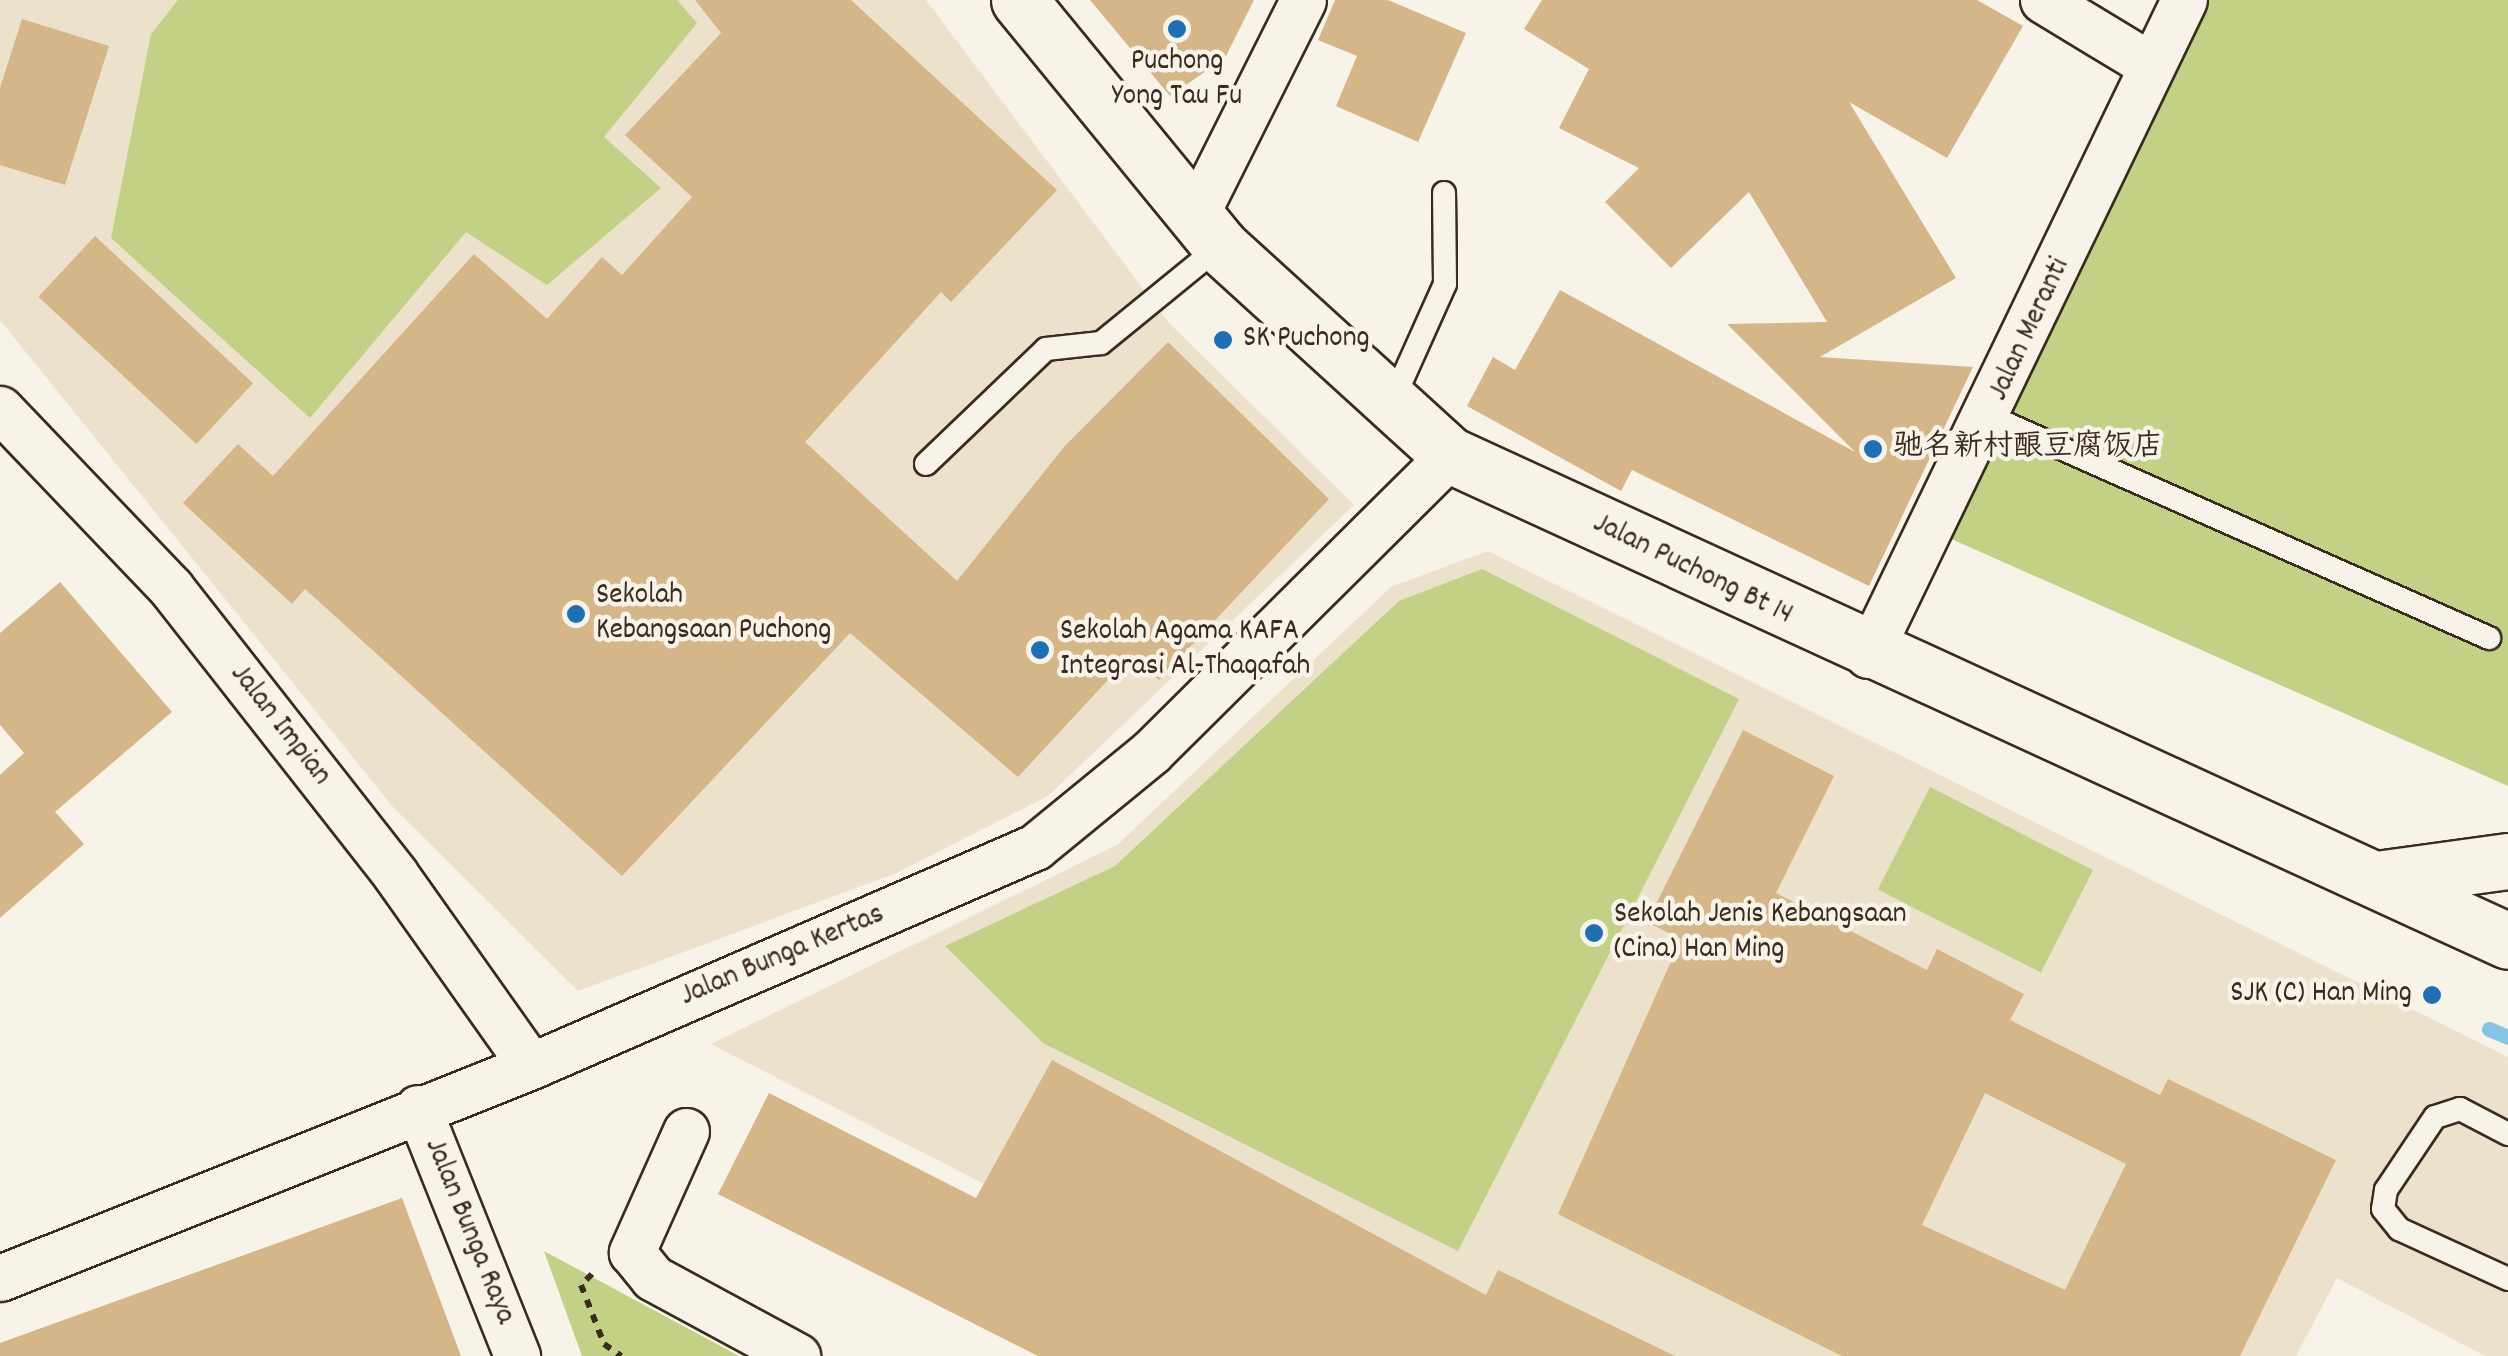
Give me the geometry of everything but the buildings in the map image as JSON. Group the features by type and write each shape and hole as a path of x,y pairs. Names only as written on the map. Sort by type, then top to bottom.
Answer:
{"street":[{"name":"Jalan Puchong Bt 14","path":"1019,0 1208,231 1450,455 1868,655 2384,878 2508,941"},
{"path":"1208,231 1303,0"},
{"path":"2043,0 2152,66"},
{"name":"Jalan Meranti","path":"1868,655 1990,417 2184,0"},
{"name":"Jalan Impian","path":"0,409 171,588 395,874 531,1066"},
{"name":"Jalan Bunga Kertas","path":"0,1278 531,1066 1036,847 1151,752 1450,455"},
{"path":"2384,878 2508,861"},
{"name":"Jalan Bunga Raya","path":"418,1108 516,1356"},
{"path":"686,1130 632,1252 653,1278 797,1356"}],"lane":[{"path":"1392,402 1446,284 1444,194"},
{"path":"926,464 1046,349 1101,343 1208,231"},
{"path":"1990,417 2489,638"},
{"path":"2508,1134 2460,1109 2435,1117 2386,1190 2384,1209 2400,1229 2508,1279"}],"path":[{"path":"620,1356 604,1344 582,1285 632,1252"}],"shaded area":[{"name":"Sekolah Kebangsaan Puchong","path":"0,0 926,0 1168,322 1354,505 1048,796 894,874 578,991 393,807 0,320"},
{"name":"Sekolah Jenis Kebangsaan (Cina) Han Ming","path":"1488,551 2508,1057 2508,1356 2485,1356 2337,1278 2296,1356 1320,1356 711,1044 1117,845 1391,587"}],"green space":[{"path":"178,0 677,0 697,23 604,137 661,188 547,285 466,232 310,418 111,238 151,34"},
{"path":"2207,0 2508,0 2508,786 1949,538"},
{"path":"1482,569 1739,699 1458,1251 1043,1043 945,946 1115,866 1399,601"},
{"path":"1930,787 2093,870 2041,973 1878,889"},
{"path":"544,1251 739,1356 582,1356"}],"waterway":[{"path":"2489,1029 2508,1037"}],"place":[{"name":"Puchong Yong Tau Fu","path":"1177,29"},
{"name":"SK Puchong","path":"1223,340"},
{"name":"驰名新村酿豆腐饭店","path":"1873,449"},
{"name":"Sekolah Kebangsaan Puchong","path":"576,614"},
{"name":"Sekolah Agama KAFA Integrasi Al-Thaqafah","path":"1040,650"},
{"name":"Sekolah Jenis Kebangsaan (Cina) Han Ming","path":"1594,933"},
{"name":"SJK (C) Han Ming","path":"2432,995"}]}
